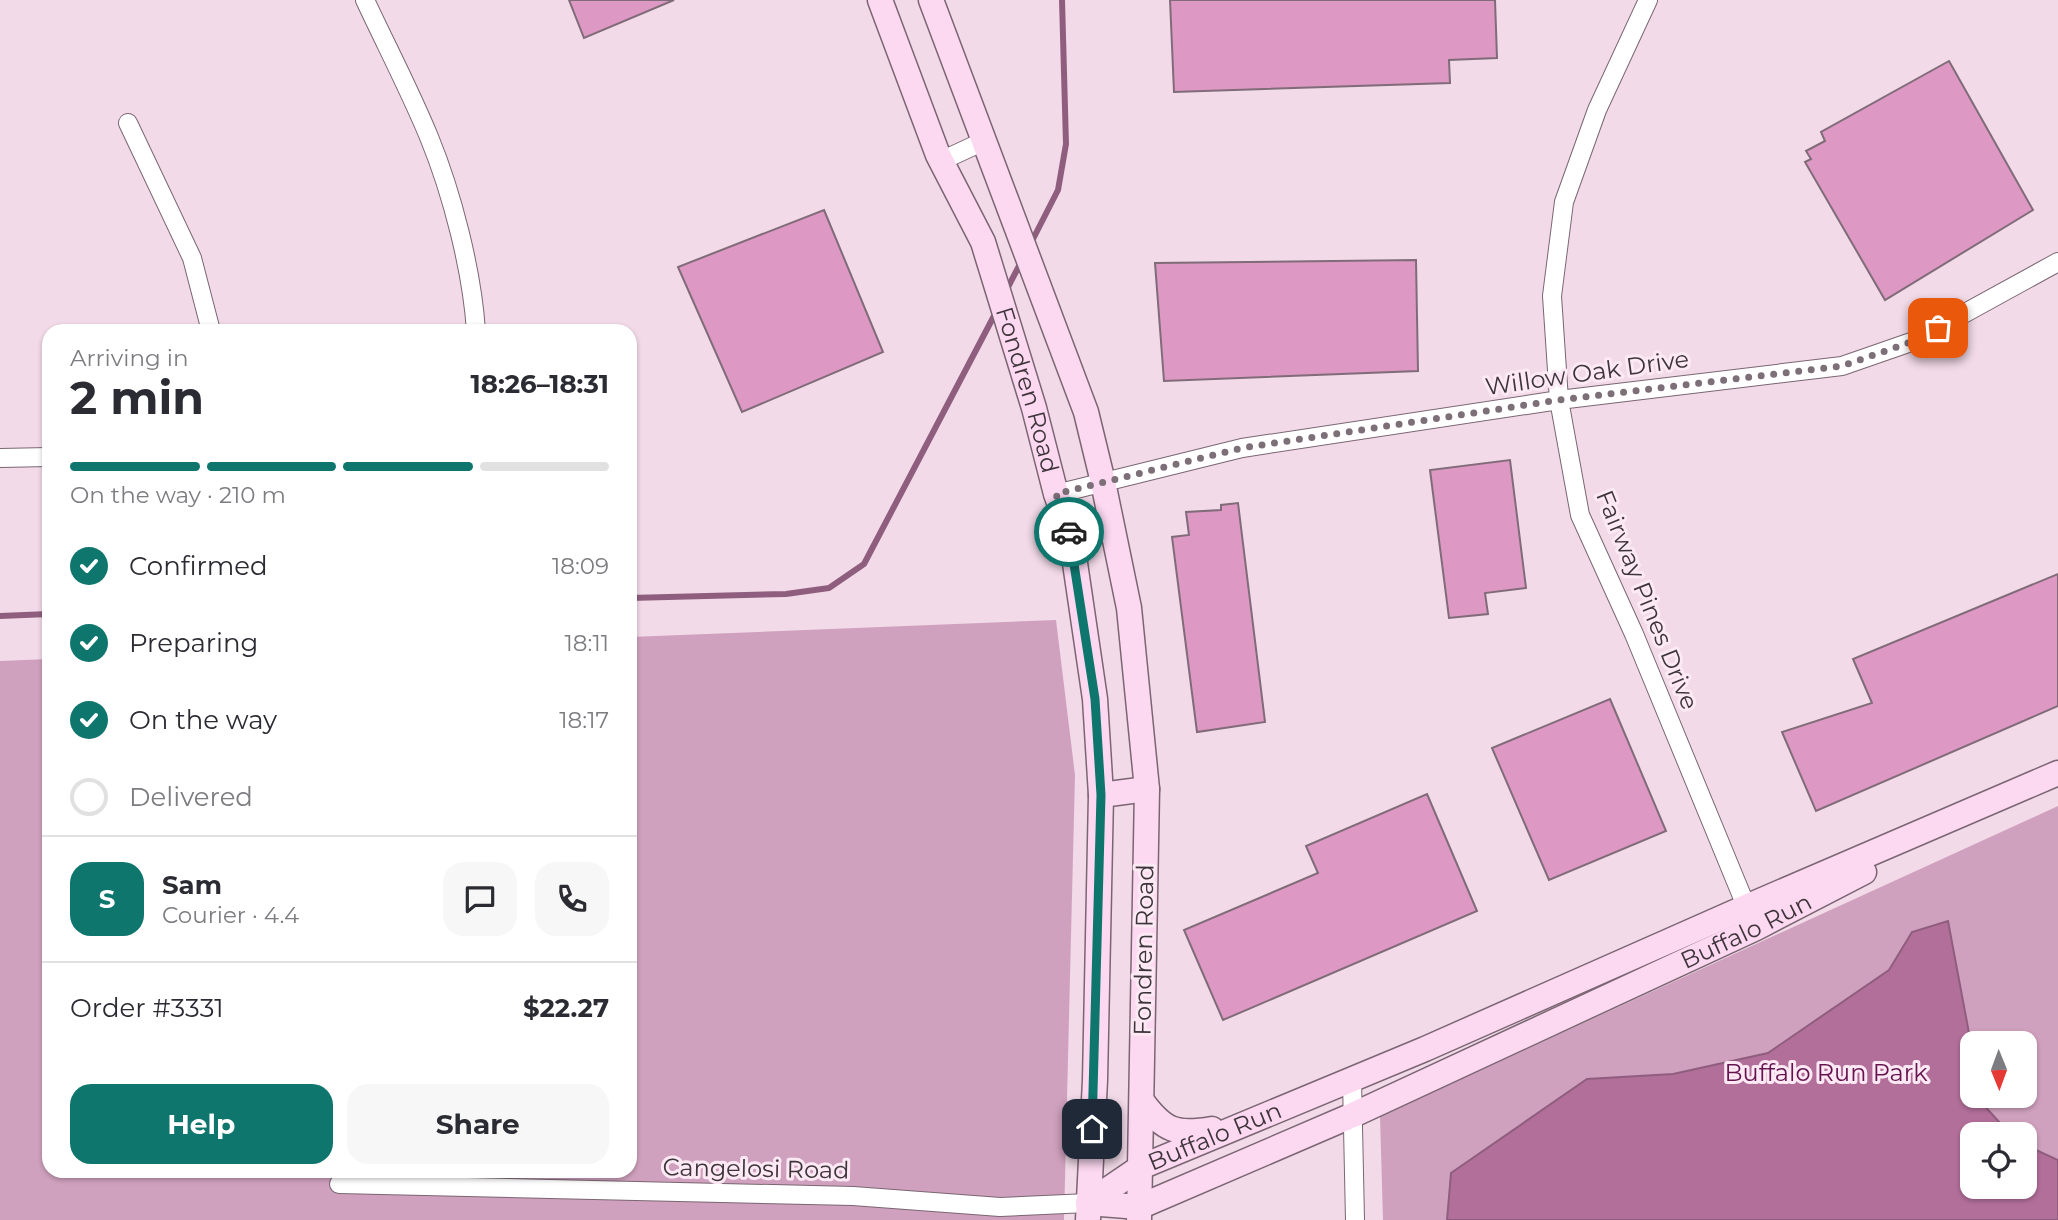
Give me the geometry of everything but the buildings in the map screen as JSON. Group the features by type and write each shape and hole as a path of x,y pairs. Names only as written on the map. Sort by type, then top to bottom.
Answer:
{"main road":[{"name":"Fondren Road","path":"880,0 941,161 983,242 1034,408 1056,494 1071,536 1095,699 1101,795 1095,1080 1088,1212"},
{"name":"Fondren Road","path":"931,0 1086,412 1129,608 1147,789 1139,1214"},
{"name":"Buffalo Run","path":"1088,1212 1139,1214 1353,1115 1751,918 2048,777"},
{"path":"1101,795 1147,789"},
{"name":"Buffalo Run","path":"1088,1212 1141,1167 1751,918"},
{"path":"1142,1101 1163,1126 1181,1132 1248,1122"}],"street":[{"path":"365,0 429,138 454,215 474,303 476,324"},
{"name":"Fairway Pines Drive","path":"1648,0 1597,110 1564,202 1552,296 1559,400 1580,515 1634,634 1751,918"},
{"path":"128,123 192,258 209,324"},
{"path":"941,161 984,141"},
{"name":"Willow Oak Drive","path":"1056,494 1242,448 1559,400 1842,366 1914,341 2058,262"},
{"path":"0,458 42,457"},
{"path":"1352,1080 1355,1220"},
{"name":"Cangelosi Road","path":"339,1184 853,1196 1088,1212"}],"green space":[{"path":"1056,620 1075,775 1064,1220 0,1220 0,661 42,659 42,1178 637,1178 637,637"},
{"name":"Buffalo Run Park","path":"2058,806 2058,1220 1383,1220 1380,1116"}],"shaded area":[{"path":"1948,921 1969,1031 1960,1031 1960,1108 1986,1108 1999,1122 1960,1122 1960,1199 2037,1199 2037,1150 2058,1160 2058,1220 1447,1220 1451,1173 1587,1079 1673,1074 1768,1053 1889,970 1912,932"}],"waterway":[{"path":"1031,243 1058,190 1066,144 1062,0"},
{"path":"1005,293 1021,262"},
{"path":"637,598 786,594 829,588 864,564 996,312"},
{"path":"0,616 42,614"}],"way so far":[{"path":"1069,532 1056,494 1242,448 1559,400 1842,366 1914,341 1938,328"}],"route":[{"path":"1069,532 1095,699 1101,795 1092,1129"}]}
